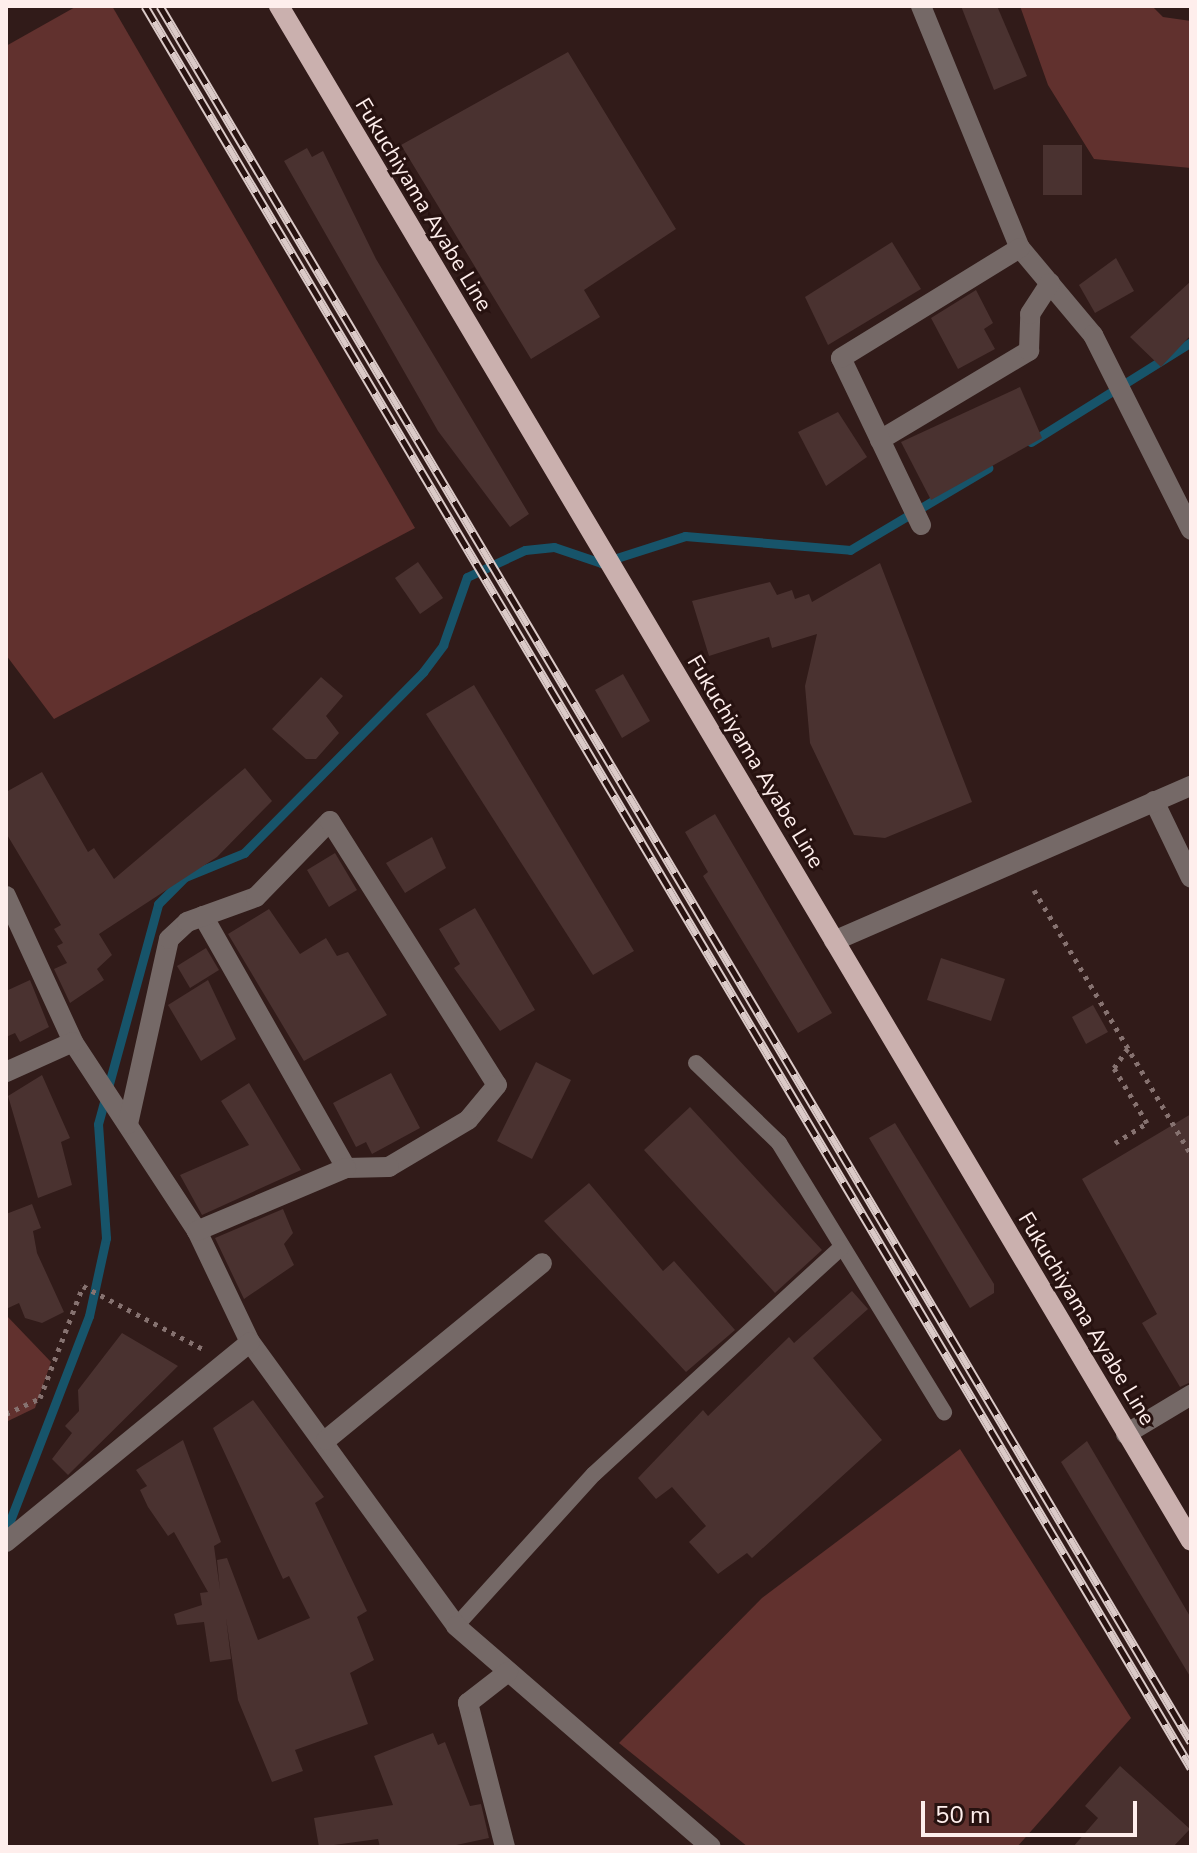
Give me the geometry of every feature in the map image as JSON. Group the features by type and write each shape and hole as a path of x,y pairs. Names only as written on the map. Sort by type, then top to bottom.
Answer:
{"main road":[{"name":"Fukuchiyama Ayabe Line","path":"279,6 1191,1541"}],"street":[{"path":"921,6 1020,248 1093,335 1184,496 1191,530"},
{"path":"921,525 841,358 1020,248"},
{"path":"880,440 1029,351 1030,314 1050,283"},
{"path":"834,941 1191,786"},
{"path":"1154,801 1191,878"},
{"path":"123,1116 169,939 203,916 256,897 330,821 497,1085 468,1120 389,1167 346,1168 197,1231"},
{"path":"6,896 73,1042 197,1231 250,1342 326,1440 456,1626 711,1847"},
{"path":"203,916 346,1168"},
{"path":"6,1072 73,1042"},
{"path":"326,1440 542,1263"},
{"path":"6,1542 223,1360 250,1342"},
{"path":"1126,1434 1191,1395"},
{"path":"505,1847 468,1703 508,1672"}],"lane":[{"path":"696,1063 779,1143 944,1412"},
{"path":"456,1626 594,1474 842,1247"}],"path":[{"path":"1034,890 1191,1154"},
{"path":"1115,1143 1147,1123 1114,1068 1128,1048"},
{"path":"6,1414 40,1398 83,1286 223,1360"}],"shaded area":[{"path":"77,6 112,6 415,528 54,719 6,655 6,46"},
{"path":"1020,6 1152,6 1163,17 1191,21 1191,168 1094,159 1048,85"},
{"path":"6,1315 51,1362 35,1408 6,1422"},
{"path":"960,1449 1131,1718 1017,1847 748,1847 619,1743 762,1598"}],"building":[{"path":"961,6 997,6 1027,76 994,90"},
{"path":"568,52 676,229 584,290 600,317 531,359 401,145"},
{"path":"1043,145 1082,145 1082,195 1043,195"},
{"path":"307,148 312,157 323,151 376,259 529,514 510,527 438,431 284,161"},
{"path":"892,242 921,289 828,345 805,297"},
{"path":"1116,258 1134,291 1095,313 1079,285"},
{"path":"1191,281 1191,335 1161,367 1130,337"},
{"path":"976,290 993,323 984,329 995,349 958,369 931,318"},
{"path":"1020,387 1042,438 931,500 901,442"},
{"path":"838,412 867,457 826,486 798,432"},
{"path":"418,562 443,598 420,614 395,578"},
{"path":"880,563 972,802 885,838 854,835 810,743 805,686 817,634 772,648 769,637 709,656 692,601 770,582 777,595 792,590 795,599 809,594 812,602"},
{"path":"623,674 650,721 622,738 595,690"},
{"path":"321,677 343,696 326,716 339,733 316,759 306,759 272,729"},
{"path":"474,685 634,951 593,975 426,714"},
{"path":"245,768 272,801 217,857 99,934 112,955 97,969 104,980 70,1003 54,969 67,963 57,946 63,943 54,929 61,925 6,833 6,792 42,772 88,852 94,848 114,879"},
{"path":"715,814 832,1013 798,1033 703,876 708,872 685,832"},
{"path":"432,837 446,868 405,893 386,863"},
{"path":"335,853 357,890 329,907 307,870"},
{"path":"475,908 535,1010 500,1031 454,968 460,964 439,929"},
{"path":"269,909 300,954 326,938 337,956 348,952 387,1015 304,1061 228,934"},
{"path":"206,948 219,970 190,988 177,966"},
{"path":"941,958 1005,979 991,1021 927,1000"},
{"path":"30,980 49,1027 20,1042 15,1033 6,1037 6,991"},
{"path":"208,980 236,1039 201,1061 168,1005"},
{"path":"1093,1005 1108,1032 1086,1044 1072,1017"},
{"path":"536,1062 571,1080 532,1159 497,1141"},
{"path":"391,1073 420,1128 372,1154 366,1142 356,1147 333,1103"},
{"path":"42,1075 70,1138 61,1142 72,1185 38,1198 8,1096"},
{"path":"249,1083 301,1170 202,1215 180,1175 249,1145 221,1101"},
{"path":"690,1107 822,1250 775,1293 644,1150"},
{"path":"1191,1114 1191,1382 1180,1387 1142,1323 1157,1314 1082,1179"},
{"path":"895,1123 994,1284 994,1293 970,1308 869,1138"},
{"path":"589,1183 663,1271 674,1261 735,1330 686,1372 544,1221"},
{"path":"32,1204 41,1228 33,1231 37,1253 64,1312 42,1323 25,1318 19,1303 6,1309 6,1214"},
{"path":"283,1209 293,1233 284,1244 294,1265 244,1299 215,1238"},
{"path":"852,1291 868,1309 813,1358 882,1440 752,1558 747,1553 718,1574 689,1542 706,1526 672,1487 656,1499 638,1478 703,1410 708,1416 789,1337 794,1343"},
{"path":"122,1333 178,1366 68,1475 52,1459 72,1433 65,1426 79,1411 78,1390"},
{"path":"253,1400 324,1497 315,1503 367,1611 357,1617 374,1660 350,1673 368,1724 295,1750 303,1771 272,1782 238,1700 226,1618 231,1659 210,1662 204,1622 177,1625 174,1614 202,1605 200,1593 208,1592 174,1532 168,1536 148,1507 140,1490 147,1486 136,1470 183,1440 221,1542 214,1546 220,1590 217,1560 227,1558 258,1640 310,1618 289,1576 283,1579 213,1428"},
{"path":"1087,1441 1191,1618 1191,1678 1061,1462"},
{"path":"433,1733 438,1745 445,1742 470,1806 481,1804 489,1838 447,1847 380,1847 378,1839 319,1847 314,1818 393,1805 374,1756"},
{"path":"1120,1766 1190,1829 1173,1847 1073,1847 1098,1818 1085,1806"}],"waterway":[{"path":"1031,442 1191,342"},
{"path":"6,1531 89,1316 106,1238 98,1124 158,904 185,877 244,853 423,672 443,645 467,577 525,550 554,547 601,563 685,536 850,550 988,468"}],"railway":[{"path":"145,6 1191,1768"},
{"path":"160,6 1191,1742"}]}
